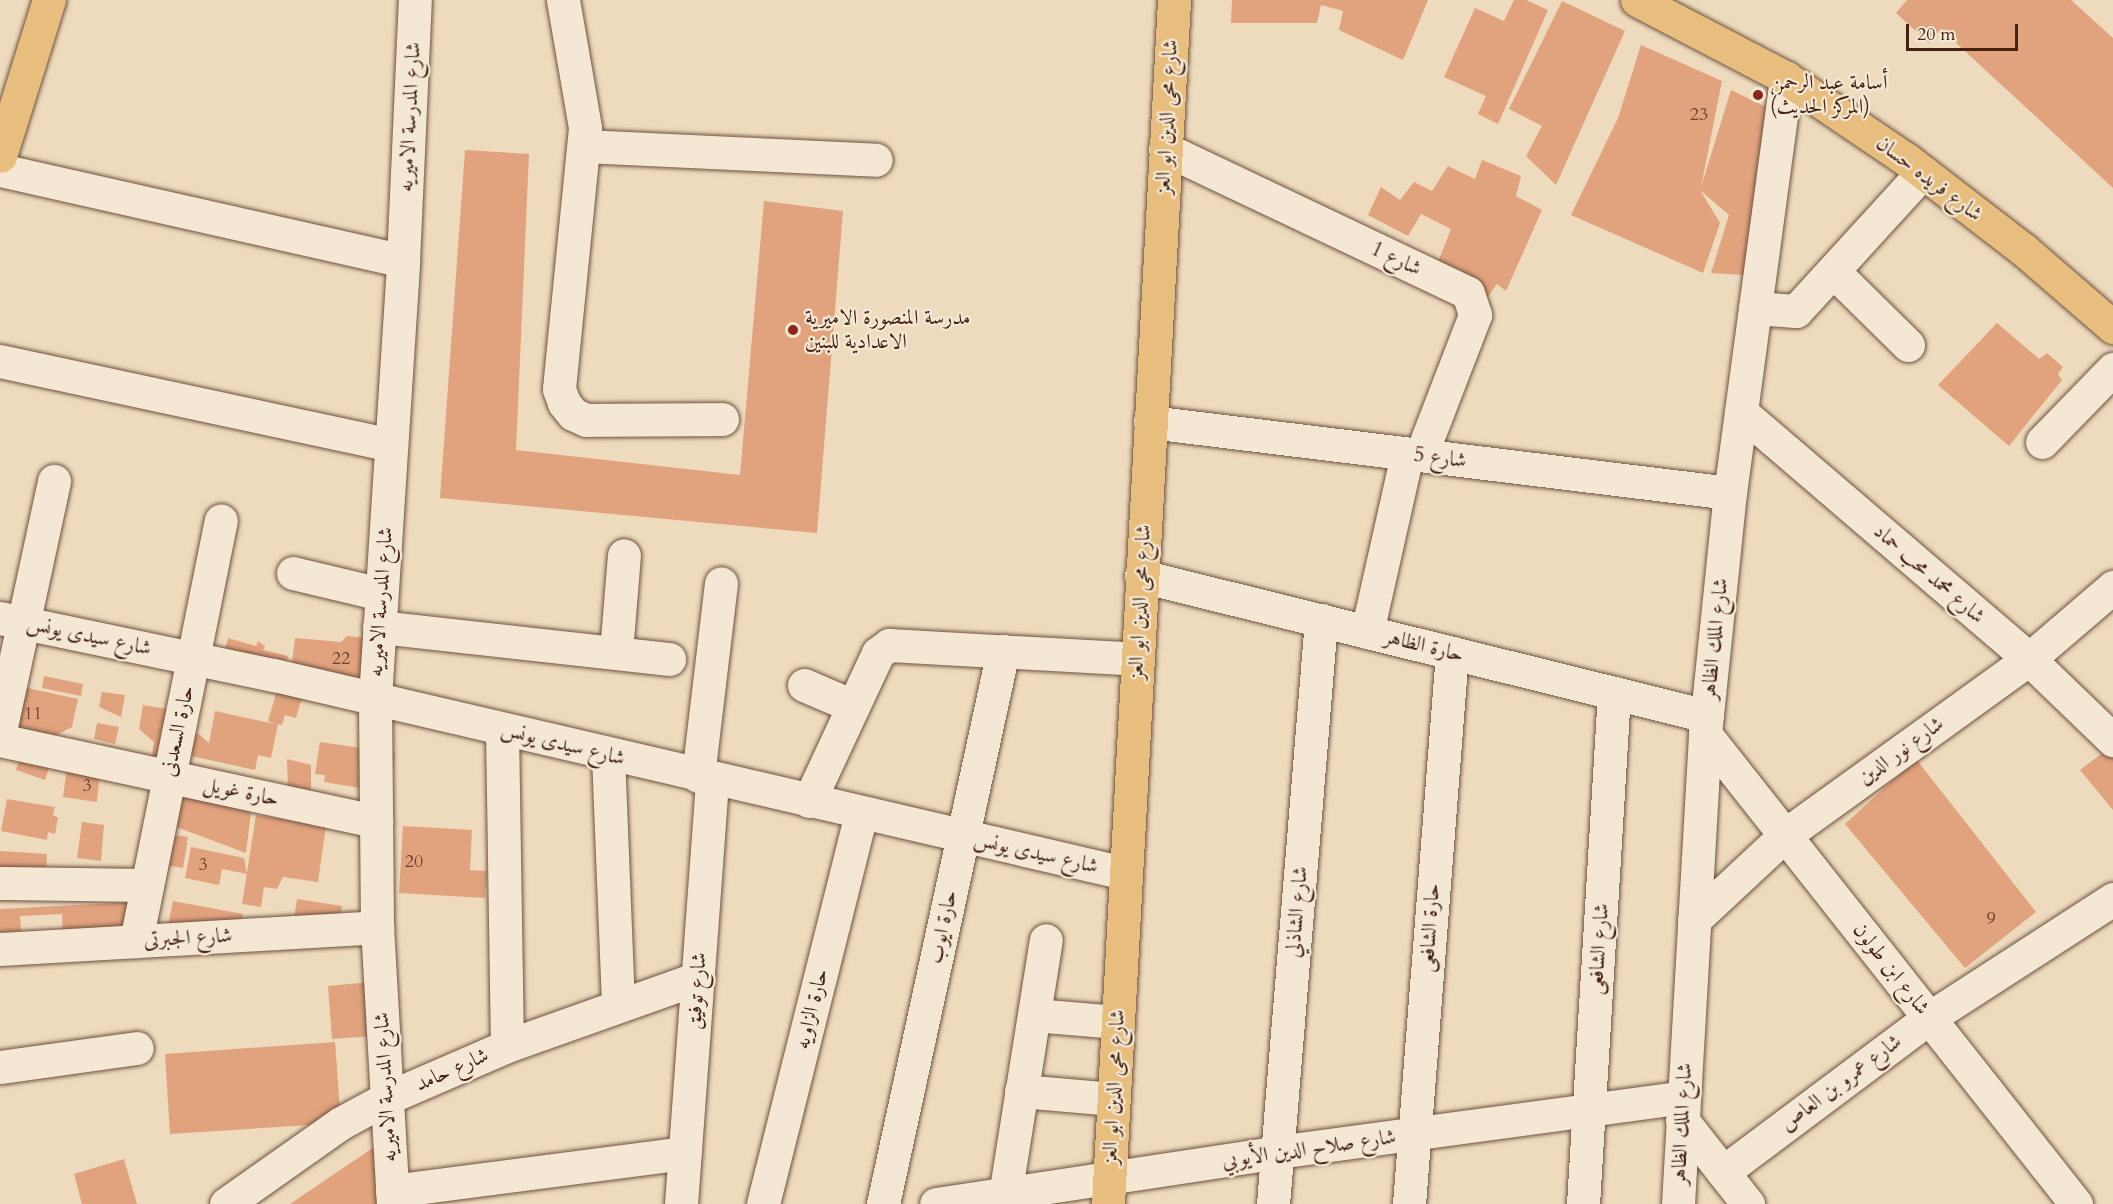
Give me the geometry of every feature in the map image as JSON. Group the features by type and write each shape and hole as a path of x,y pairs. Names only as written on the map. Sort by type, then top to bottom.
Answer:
{"main road":[{"path":"0,156 49,0"},
{"name":"شارع محى الدين ابو العز","path":"1109,1192 1124,873 1174,0"},
{"name":"شارع فريده حسان","path":"1637,0 1786,78 1923,172 2024,250 2113,327"}],"street":[{"name":"شارع المدرسة الاميريه","path":"393,1197 377,927 375,698 404,261 416,0"},
{"path":"563,0 581,91 584,146 559,389 564,403 573,414 586,420 722,419"},
{"name":"شارع الملك الظاهر","path":"1678,1204 1706,725 1730,493 1786,78"},
{"path":"584,146 876,160"},
{"name":"شارع 1","path":"1165,149 1468,293 1475,315 1414,454 1366,632"},
{"path":"0,170 404,261"},
{"path":"1755,308 1796,311 1923,172"},
{"path":"1834,272 1908,345"},
{"path":"0,361 391,445"},
{"path":"2042,442 2113,369"},
{"name":"شارع محمد محب حماد","path":"1741,412 2029,660 2113,741"},
{"name":"شارع 5","path":"1150,422 1730,493"},
{"path":"0,731 12,620 54,481"},
{"name":"حارة السعدنى","path":"136,941 221,520"},
{"path":"616,652 624,555"},
{"path":"293,573 381,594"},
{"name":"حارة الظاهر","path":"1141,576 1614,693 1706,725"},
{"name":"شارع توفيق","path":"681,1204 698,978 705,777 721,583"},
{"name":"شارع نور الدين","path":"1694,920 1785,835 2029,660 2113,587"},
{"name":"شارع سيدى يونس","path":"12,620 375,698 608,755 1124,873"},
{"name":"شارع الشاذلي","path":"1274,1204 1321,620"},
{"path":"379,627 669,659"},
{"path":"809,801 878,653 896,645 1137,658"},
{"name":"حارة ايوب","path":"883,1204 1003,651"},
{"name":"حارة الشافعى","path":"1409,1204 1452,653"},
{"path":"804,685 853,706"},
{"name":"شارع الشافعى","path":"1582,1204 1614,693"},
{"name":"شارع ابن طولون","path":"1706,725 1785,835 2076,1204"},
{"path":"502,729 507,1046"},
{"name":"حارة غويل","path":"0,740 376,821"},
{"path":"608,755 618,1005"},
{"name":"حارة الزاويه","path":"763,1204 861,813"},
{"path":"0,883 147,885"},
{"name":"شارع عمرو بن العاص","path":"1723,1172 1929,1018 2113,899"},
{"name":"شارع الجبرتى","path":"0,949 377,927"},
{"path":"1005,1195 1046,940"},
{"name":"شارع حامد","path":"226,1204 341,1123 387,1098 507,1046 698,978"},
{"path":"1034,1015 1117,1022"},
{"path":"0,1067 137,1048"},
{"path":"1021,1091 1114,1099"},
{"path":"1683,1109 1723,1172 1748,1204"},
{"name":"شارع صلاح الدين الأيوبي","path":"936,1204 1005,1195 1109,1192 1278,1152 1588,1110 1683,1109"},
{"path":"393,1197 685,1153"}],"building":[{"path":"1232,0 1428,0 1403,60 1339,30 1343,11 1321,5 1317,23 1231,23"},
{"path":"1514,0 1526,0 1548,10 1498,124 1478,114 1486,96 1444,77 1475,8 1504,21"},
{"path":"1907,0 2071,0 2113,38 2113,188 1941,29 1929,43 1896,13"},
{"path":"1562,1 1625,31 1556,185 1526,156 1542,126 1509,109"},
{"path":"1641,45 1722,81 1701,187 1731,90 1781,114 1759,276 1711,273 1729,215 1700,190 1720,223 1703,273 1571,215 1618,118"},
{"name":"مدرسة المنصورة الاميرية الاعدادية للبنين","path":"465,150 529,154 516,450 740,475 764,201 843,211 817,533 440,498"},
{"path":"1482,160 1521,176 1516,196 1542,210 1506,291 1497,284 1483,304 1436,267 1451,229 1421,214 1408,236 1368,215 1381,187 1400,200 1414,182 1432,191 1448,166 1475,179"},
{"path":"1997,323 2039,359 2047,353 2063,367 2058,374 2062,380 2009,446 1938,385"},
{"path":"347,636 379,639 376,679 291,671 295,638 341,642"},
{"path":"228,638 256,646 258,641 265,646 263,650 288,656 286,664 222,661"},
{"path":"44,676 83,684 81,696 42,688"},
{"path":"0,682 78,699 72,727 14,757"},
{"path":"279,684 304,691 296,718 285,715 282,725 278,724 271,758 258,755 255,770 191,756 196,732 209,743 215,711 275,724 268,721"},
{"path":"102,692 125,695 121,717 99,707"},
{"path":"143,705 178,711 168,774 149,771 154,742 139,729"},
{"path":"97,723 119,727 115,744 94,739"},
{"path":"320,742 395,753 390,793 324,782 325,775 315,774"},
{"path":"2105,751 2113,751 2113,810 2080,770"},
{"path":"21,754 50,765 45,780 16,770"},
{"path":"287,759 311,765 311,793 288,794"},
{"path":"1916,759 2036,912 1965,968 1845,824"},
{"path":"67,768 100,772 97,802 63,797"},
{"path":"186,783 228,799 251,813 246,853 171,825"},
{"path":"7,799 55,807 53,815 58,818 55,834 48,832 47,840 1,831"},
{"path":"256,815 326,826 318,882 283,877 277,889 264,887 261,907 242,904"},
{"path":"82,822 104,825 101,861 77,858"},
{"path":"403,826 472,830 470,870 487,871 485,898 399,893"},
{"path":"169,834 188,837 183,868 164,865"},
{"path":"191,847 244,858 247,874 222,869 219,885 185,878"},
{"path":"0,851 47,854 46,875 0,872"},
{"path":"297,899 342,906 336,939 290,944"},
{"path":"173,901 243,914 241,924 164,945"},
{"path":"133,902 135,936 63,940 62,914 20,916 21,931 0,932 0,909"},
{"path":"371,982 376,1036 332,1039 328,986"},
{"path":"335,1042 341,1123 170,1134 165,1054"},
{"path":"383,1141 388,1204 290,1204"},
{"path":"124,1159 137,1204 82,1204 74,1174"}],"place":[{"name":"أسامة عبد الرحمن (المركز الحديث)","path":"1758,95"},
{"name":"مدرسة المنصورة الاميرية الاعدادية للبنين","path":"793,330"}]}
